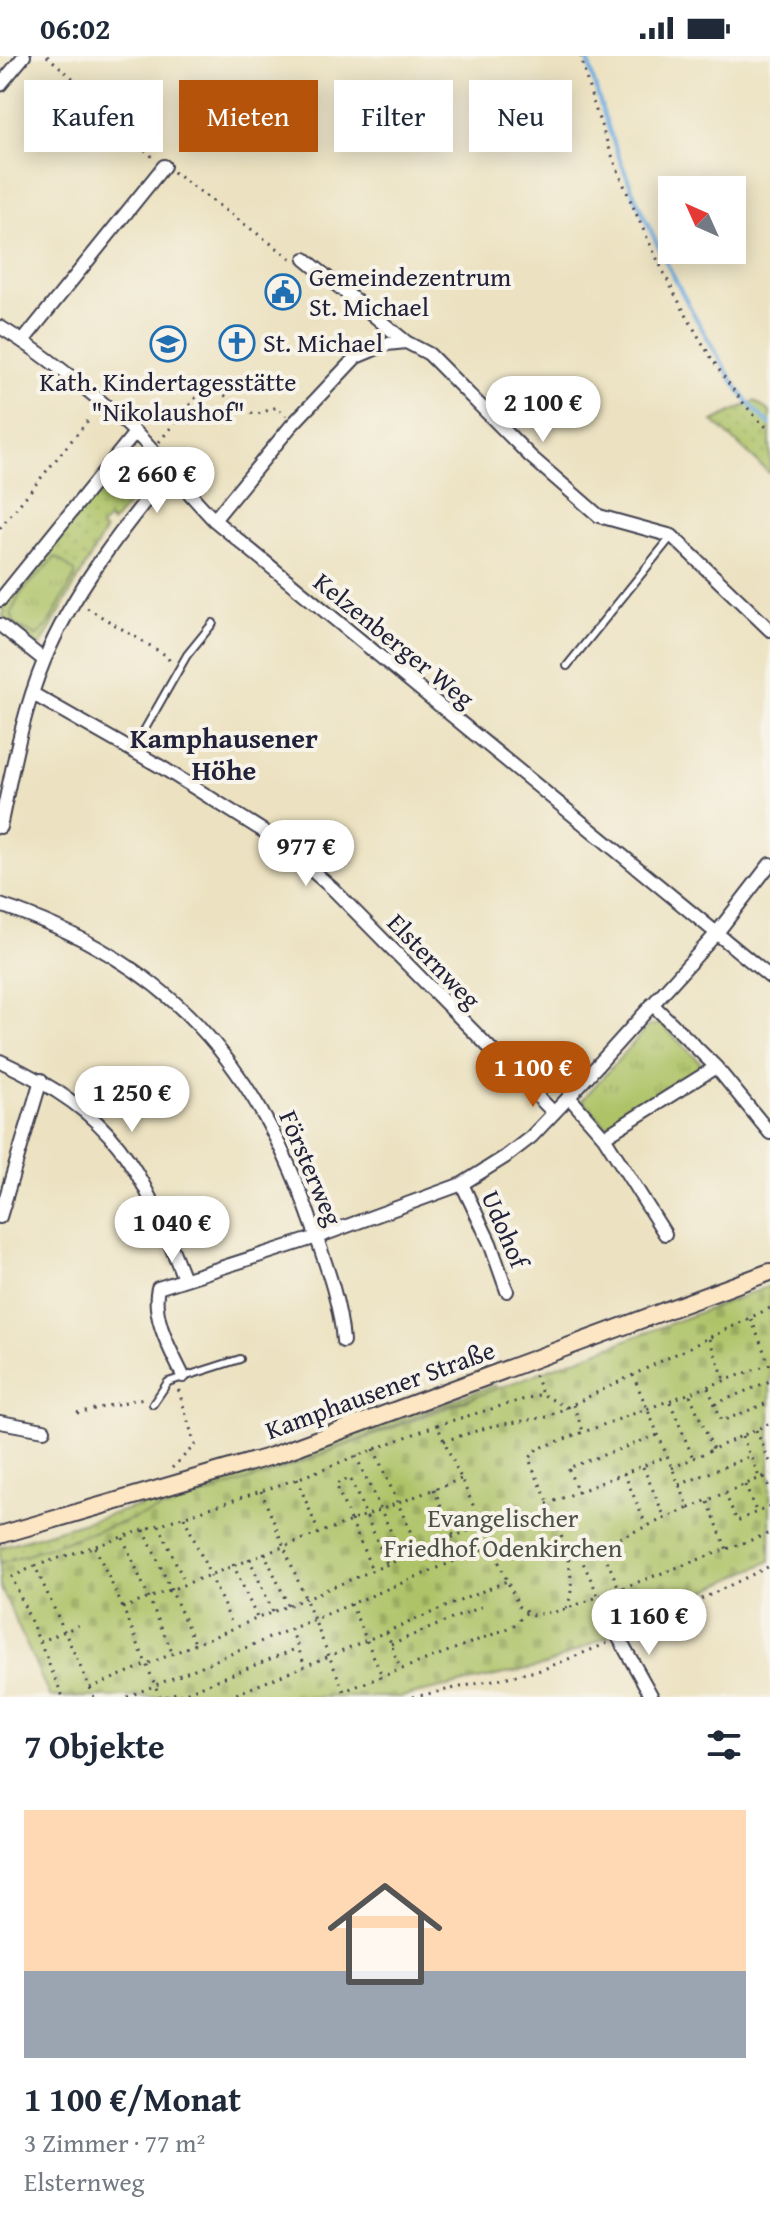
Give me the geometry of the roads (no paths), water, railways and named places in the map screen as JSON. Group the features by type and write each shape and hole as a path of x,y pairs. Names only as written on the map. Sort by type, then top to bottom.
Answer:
{"main road":[{"name":"Kamphausener Straße","path":"0,1535 272,1456 770,1272"}],"street":[{"path":"0,85 24,56"},
{"path":"23,341 164,166"},
{"path":"305,259 406,342 429,354 530,456 599,516 672,536 770,630"},
{"name":"Kelzenberger Weg","path":"0,327 23,341 134,434 214,520 770,977"},
{"path":"214,520 294,423 356,357 387,344 406,342"},
{"path":"0,600 134,434"},
{"path":"0,827 44,660 118,535 168,473"},
{"path":"0,625 44,660"},
{"name":"Elsternweg","path":"33,694 133,750 276,839 333,889 554,1113"},
{"path":"179,1378 156,1299 158,1288 317,1237 462,1184 531,1137 716,934 770,864"},
{"name":"Försterweg","path":"0,905 79,935 154,985 187,1013 245,1084 274,1128 317,1237 341,1312 343,1341"},
{"path":"652,1004 716,1067 770,1133"},
{"path":"0,1061 68,1096 107,1130 151,1195 184,1279"},
{"path":"604,1137 716,1067"},
{"path":"0,1217 41,1080"},
{"path":"569,1097 604,1137 665,1234"},
{"name":"Udohof","path":"462,1184 490,1243 507,1291"},
{"path":"0,1422 44,1430"},
{"path":"619,1638 652,1697"}],"lane":[{"path":"567,666 672,536"},
{"path":"133,750 176,675 213,623"},
{"path":"153,1404 168,1382 240,1359"}],"waterway":[{"path":"587,56 610,132 656,242 731,378 752,407 770,424"}],"place":[{"name":"Gemeindezentrum St. Michael","path":"283,292"},
{"name":"St. Michael","path":"237,343"},
{"name":"Kath. Kindertagesstätte \"Nikolaushof\"","path":"168,344"}],"district":[{"name":"Kamphausener Höhe","path":"224,754"}],"park label":[{"name":"Evangelischer Friedhof Odenkirchen","path":"503,1533"}]}
